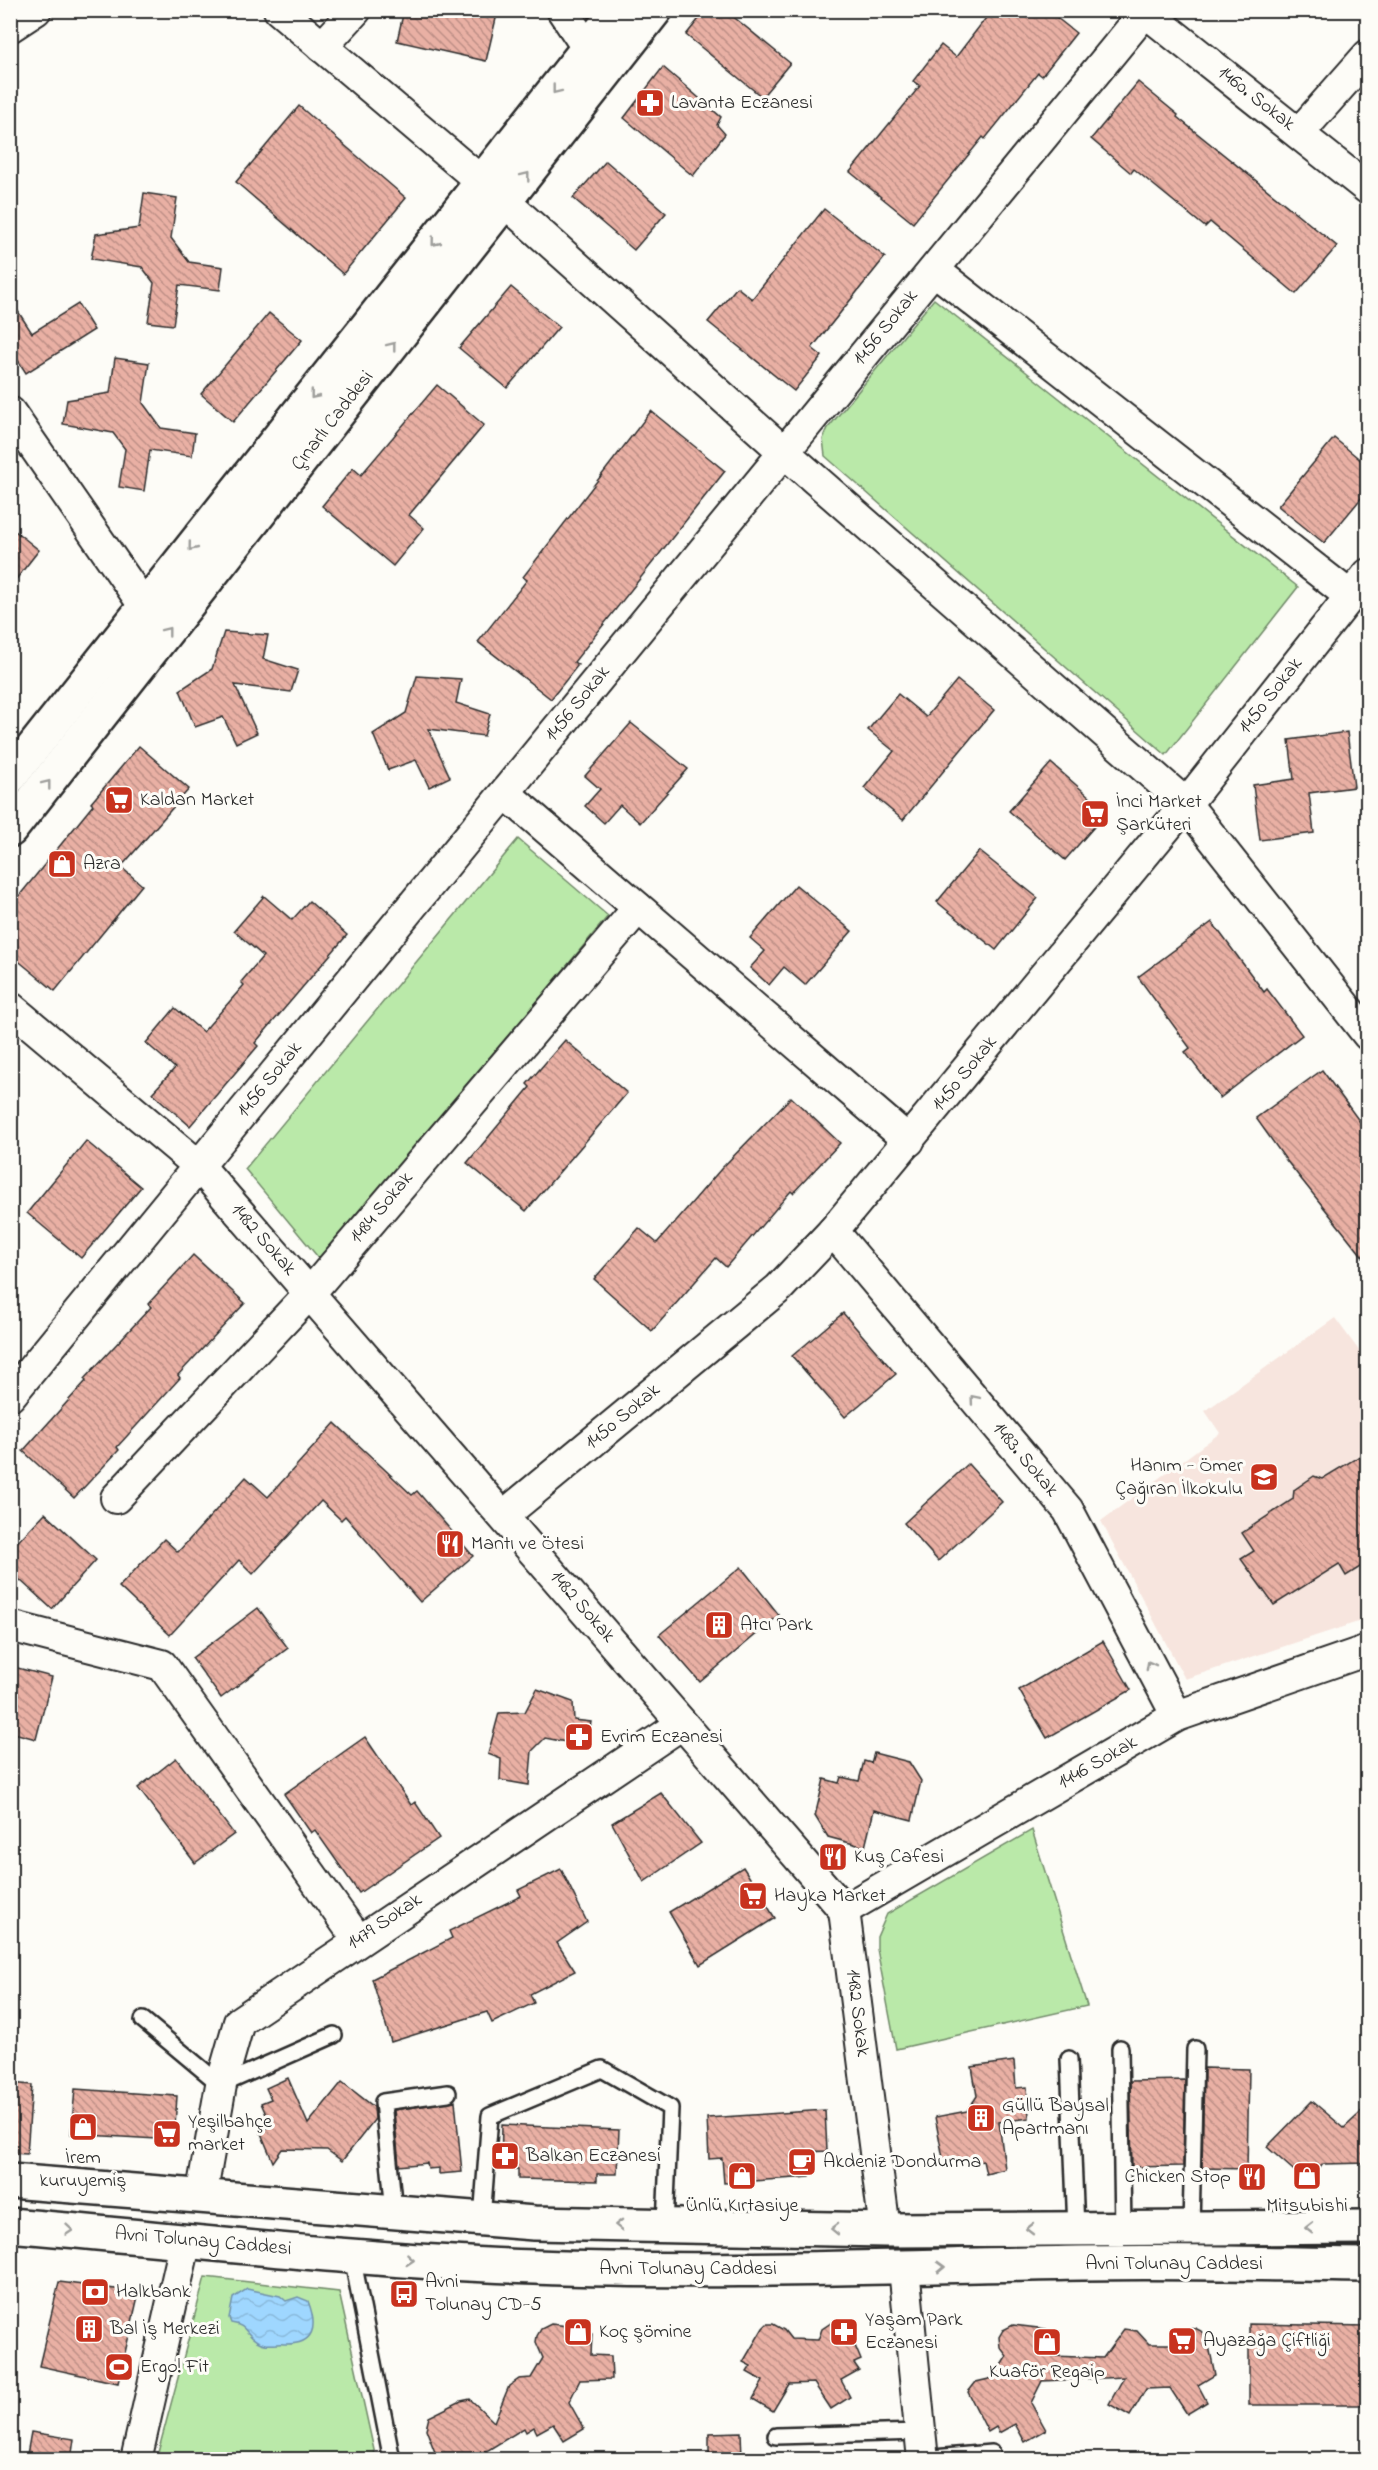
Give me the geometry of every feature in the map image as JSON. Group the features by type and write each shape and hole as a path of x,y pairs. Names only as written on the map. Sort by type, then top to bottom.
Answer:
{"main road":[{"name":"Çınarlı Caddesi","path":"10,830 494,193 588,50 618,10"},
{"name":"Çınarlı Caddesi","path":"10,777 145,607 494,193 655,10"},
{"name":"Avni Tolunay Caddesi","path":"10,2181 534,2223 885,2230 1368,2228"},
{"name":"Avni Tolunay Caddesi","path":"10,2225 352,2256 531,2267 656,2270 904,2268 1083,2263 1368,2265"}],"street":[{"path":"10,27 36,10"},
{"path":"279,10 494,193 784,452 1186,804 1368,1035"},
{"path":"322,47 356,10"},
{"path":"562,10 588,50"},
{"name":"1460. Sokak","path":"1144,11 1368,189"},
{"name":"1456 Sokak","path":"10,1396 1144,11"},
{"path":"1299,133 1368,55"},
{"path":"934,270 1359,585"},
{"path":"10,412 145,607"},
{"name":"1450 Sokak","path":"503,1516 779,1288 833,1231 1186,804 1359,585"},
{"path":"505,793 909,1141"},
{"name":"1484 Sokak","path":"116,1498 310,1293 638,908"},
{"name":"1482 Sokak","path":"10,1007 199,1166 844,1910 885,2230"},
{"name":"1483. Sokak","path":"833,1231 1068,1510 1178,1716"},
{"path":"10,1626 162,1665 358,1940"},
{"name":"1446 Sokak","path":"844,1910 1178,1716 1368,1650"},
{"name":"1479 Sokak","path":"201,2197 221,2085 239,2022 682,1724"},
{"path":"136,2460 186,2240"},
{"path":"904,2268 922,2450"}],"lane":[{"path":"143,2020 221,2085 334,2035"},
{"path":"1120,2048 1123,2229"},
{"path":"1191,2228 1196,2049"},
{"path":"1069,2059 1076,2229"},
{"path":"482,2219 490,2116 602,2069 670,2108 665,2226"},
{"path":"394,2211 383,2102 448,2093"},
{"path":"352,2256 392,2460"},
{"path":"776,2436 922,2450 991,2453"}],"shaded area":[{"name":"Hanım - Ömer Çağıran İlkokulu","path":"1335,1318 1360,1352 1367,1348 1367,1619 1185,1679 1101,1521 1220,1433 1205,1411"}],"green space":[{"path":"934,299 1298,587 1166,755 825,456 823,439 828,428"},
{"path":"518,839 608,916 322,1262 245,1169"},
{"path":"1032,1830 1087,2006 896,2049 877,1949 877,1937 887,1914"},
{"path":"205,2277 339,2292 376,2459 156,2460"}],"water":[{"path":"247,2289 280,2296 286,2301 298,2297 308,2301 313,2326 308,2338 294,2344 264,2344 240,2326 231,2323 229,2318 233,2298"}],"building":[{"path":"404,10 498,10 486,61 397,41"},
{"path":"706,10 725,10 790,63 762,97 686,35"},
{"path":"992,10 1047,10 1076,33 1042,76 1038,73 985,139 983,137 913,223 850,172 920,86 913,81 941,45 956,57"},
{"path":"663,67 721,117 717,125 725,134 693,176 624,118"},
{"path":"1138,82 1178,115 1177,117 1337,246 1296,294 1210,222 1205,227 1134,169 1131,173 1091,139"},
{"path":"299,106 406,198 343,274 236,182"},
{"path":"606,161 666,213 634,250 573,198"},
{"path":"144,193 177,198 171,238 189,262 223,267 220,290 179,285 173,325 148,322 154,283 142,267 91,259 96,234 139,228"},
{"path":"824,209 885,257 812,348 822,356 794,391 708,322 737,287 752,299"},
{"path":"511,287 559,327 507,388 459,348"},
{"path":"10,299 32,333 78,304 94,330 26,373 10,348"},
{"path":"269,313 302,340 233,422 201,394"},
{"path":"115,358 149,363 143,403 161,428 195,433 192,456 150,450 144,491 119,487 125,449 113,433 63,424 67,400 110,393"},
{"path":"437,385 484,425 409,515 424,528 393,566 322,506 353,468 361,475"},
{"path":"651,411 725,471 574,662 578,665 551,699 478,642 527,580 523,577"},
{"path":"1334,438 1368,466 1368,490 1324,543 1278,506"},
{"path":"10,527 39,550 10,587"},
{"path":"224,632 268,635 263,659 298,670 291,692 235,685 257,733 236,743 223,717 195,727 180,690 212,669"},
{"path":"417,676 461,679 456,703 490,714 484,736 428,729 450,777 429,787 416,760 388,770 373,734 406,713"},
{"path":"957,680 994,710 903,820 864,788 894,751 868,730 898,694 926,717"},
{"path":"631,723 688,769 640,823 620,805 604,823 585,806 600,789 585,776"},
{"path":"1347,732 1354,787 1309,793 1314,833 1260,840 1253,785 1294,779 1289,740"},
{"path":"139,746 189,789 121,867 142,885 55,991 10,954 10,907 93,805 91,803"},
{"path":"1051,763 1107,812 1065,860 1009,811"},
{"path":"979,851 1038,898 996,950 937,902"},
{"path":"796,885 852,931 805,985 784,967 769,985 750,968 765,951 750,938"},
{"path":"264,896 292,920 309,901 347,935 255,1043 258,1046 190,1126 152,1093 175,1068 146,1043 175,1008 203,1032 244,985 241,982 263,956 234,931"},
{"path":"1212,922 1264,992 1267,989 1302,1035 1220,1098 1185,1052 1190,1048 1138,977"},
{"path":"565,1040 627,1093 526,1211 467,1163 530,1087 527,1084"},
{"path":"1322,1070 1368,1133 1368,1263 1286,1160 1256,1118"},
{"path":"791,1097 840,1143 793,1193 791,1191 726,1267 716,1258 652,1331 594,1279 639,1228 657,1243 721,1169"},
{"path":"86,1141 141,1187 81,1258 27,1213"},
{"path":"193,1255 245,1303 178,1375 180,1378 117,1447 119,1450 74,1498 23,1451 86,1381 84,1379 151,1307 148,1304"},
{"path":"843,1313 896,1374 845,1417 792,1356"},
{"path":"335,1423 412,1495 417,1491 473,1556 420,1602 345,1516 341,1520 321,1501 253,1574 239,1560 170,1635 119,1587 164,1539 178,1552 246,1477 268,1497"},
{"path":"1368,1451 1368,1562 1346,1576 1339,1564 1274,1605 1241,1559 1254,1551 1242,1533 1293,1499 1294,1490 1314,1476 1322,1479"},
{"path":"968,1464 1002,1502 938,1561 904,1523"},
{"path":"45,1513 96,1560 52,1609 10,1571 10,1550"},
{"name":"Atcı Park","path":"741,1567 779,1615 700,1682 659,1635"},
{"path":"258,1608 288,1648 221,1698 192,1658"},
{"path":"1103,1641 1131,1690 1047,1738 1019,1690"},
{"path":"10,1666 52,1677 36,1739 10,1732"},
{"path":"537,1689 573,1702 574,1720 591,1722 587,1746 545,1738 532,1751 529,1785 500,1780 501,1759 488,1754 499,1713 525,1712"},
{"path":"365,1737 411,1805 415,1802 439,1838 359,1893 315,1830 311,1833 284,1794"},
{"path":"874,1753 909,1762 921,1781 912,1820 874,1810 865,1847 828,1837 815,1816 824,1779 839,1783 841,1777 859,1781 864,1761 871,1763"},
{"path":"176,1758 234,1834 195,1863 138,1788"},
{"path":"661,1793 701,1843 644,1882 612,1823"},
{"path":"743,1867 775,1918 700,1965 669,1912"},
{"path":"561,1869 587,1922 557,1943 575,1971 530,1994 534,2003 492,2023 487,2012 391,2042 372,1979 452,1938 449,1931 521,1896 518,1890"},
{"name":"Güllü Baysal Apartmanı","path":"1014,2061 1016,2088 1027,2087 1029,2118 999,2122 1005,2169 986,2174 983,2161 945,2168 935,2117 967,2111 977,2096 972,2067"},
{"path":"1204,2068 1249,2069 1247,2169 1202,2168"},
{"path":"288,2078 308,2124 342,2082 374,2107 375,2119 342,2161 327,2150 282,2149 273,2162 260,2131 271,2126 261,2103 271,2099 266,2088"},
{"path":"1185,2080 1183,2166 1132,2167 1130,2081"},
{"path":"10,2083 32,2085 27,2154 10,2153"},
{"path":"75,2089 177,2096 174,2140 71,2134"},
{"path":"455,2101 462,2172 439,2174 439,2168 428,2169 427,2163 399,2166 394,2110"},
{"path":"1312,2101 1344,2128 1368,2106 1368,2163 1323,2164 1308,2183 1267,2147"},
{"path":"825,2110 827,2151 808,2152 810,2177 724,2183 722,2158 709,2159 707,2118"},
{"path":"502,2125 619,2130 617,2174 597,2174 597,2181 518,2179 518,2169 501,2169"},
{"name":"Bal İş Merkezi","path":"59,2282 139,2292 118,2383 39,2366"},
{"path":"831,2323 838,2323 848,2329 861,2360 854,2363 859,2370 841,2380 850,2397 831,2409 814,2383 789,2384 773,2411 753,2399 763,2381 747,2372 751,2366 743,2362 767,2324 773,2324 784,2330 791,2339 818,2340 822,2329"},
{"path":"551,2324 585,2328 583,2335 592,2334 591,2355 611,2356 612,2379 580,2380 569,2402 584,2429 564,2441 553,2424 537,2433 534,2427 526,2432 524,2428 472,2460 438,2460 426,2429 429,2417 470,2399 494,2422 509,2386 519,2379 531,2378 543,2358 536,2342 537,2336 541,2329"},
{"path":"1249,2324 1368,2326 1368,2405 1249,2405"},
{"path":"1013,2325 1046,2329 1045,2336 1054,2335 1053,2356 1103,2358 1124,2329 1137,2331 1149,2344 1175,2344 1182,2330 1195,2328 1201,2331 1208,2341 1215,2375 1198,2385 1207,2402 1187,2414 1170,2388 1146,2389 1130,2416 1109,2404 1124,2377 1042,2381 1031,2403 1046,2430 1025,2442 1015,2424 999,2433 996,2427 988,2432 968,2392 976,2382 993,2378 1007,2356 1000,2347 999,2337 1003,2330"},
{"path":"31,2432 74,2439 71,2460 26,2460"},
{"path":"741,2432 742,2459 709,2460 709,2433"}],"place":[{"name":"Lavanta Eczanesi","path":"650,103"},
{"name":"Kaldan Market","path":"119,800"},
{"name":"İnci Market Şarküteri","path":"1095,814"},
{"name":"Azra","path":"62,864"},
{"name":"Hanım - Ömer Çağıran İlkokulu","path":"1264,1477"},
{"name":"Mantı ve Ötesi","path":"450,1544"},
{"name":"Atcı Park","path":"719,1625"},
{"name":"Evrim Eczanesi","path":"579,1737"},
{"name":"Kuş Cafesi","path":"833,1857"},
{"name":"Hayka Market","path":"753,1896"},
{"name":"Güllü Baysal Apartmanı","path":"981,2118"},
{"name":"İrem kuruyemiş","path":"83,2127"},
{"name":"Yeşilbahçe market","path":"167,2134"},
{"name":"Balkan Eczanesi","path":"505,2156"},
{"name":"Akdeniz Dondurma","path":"802,2162"},
{"name":"Ünlü Kırtasiye","path":"742,2176"},
{"name":"Mitsubishi","path":"1307,2176"},
{"name":"Chicken Stop","path":"1252,2177"},
{"name":"Halkbank","path":"95,2292"},
{"name":"Avni Tolunay CD-5","path":"404,2294"},
{"name":"Bal İş Merkezi","path":"89,2329"},
{"name":"Koç şömine","path":"578,2332"},
{"name":"Yaşam Park Eczanesi","path":"844,2332"},
{"name":"Ayazağa Çiftliği","path":"1182,2341"},
{"name":"Kuaför Regaip","path":"1047,2342"},
{"name":"Ergo! Fit","path":"119,2367"}]}
